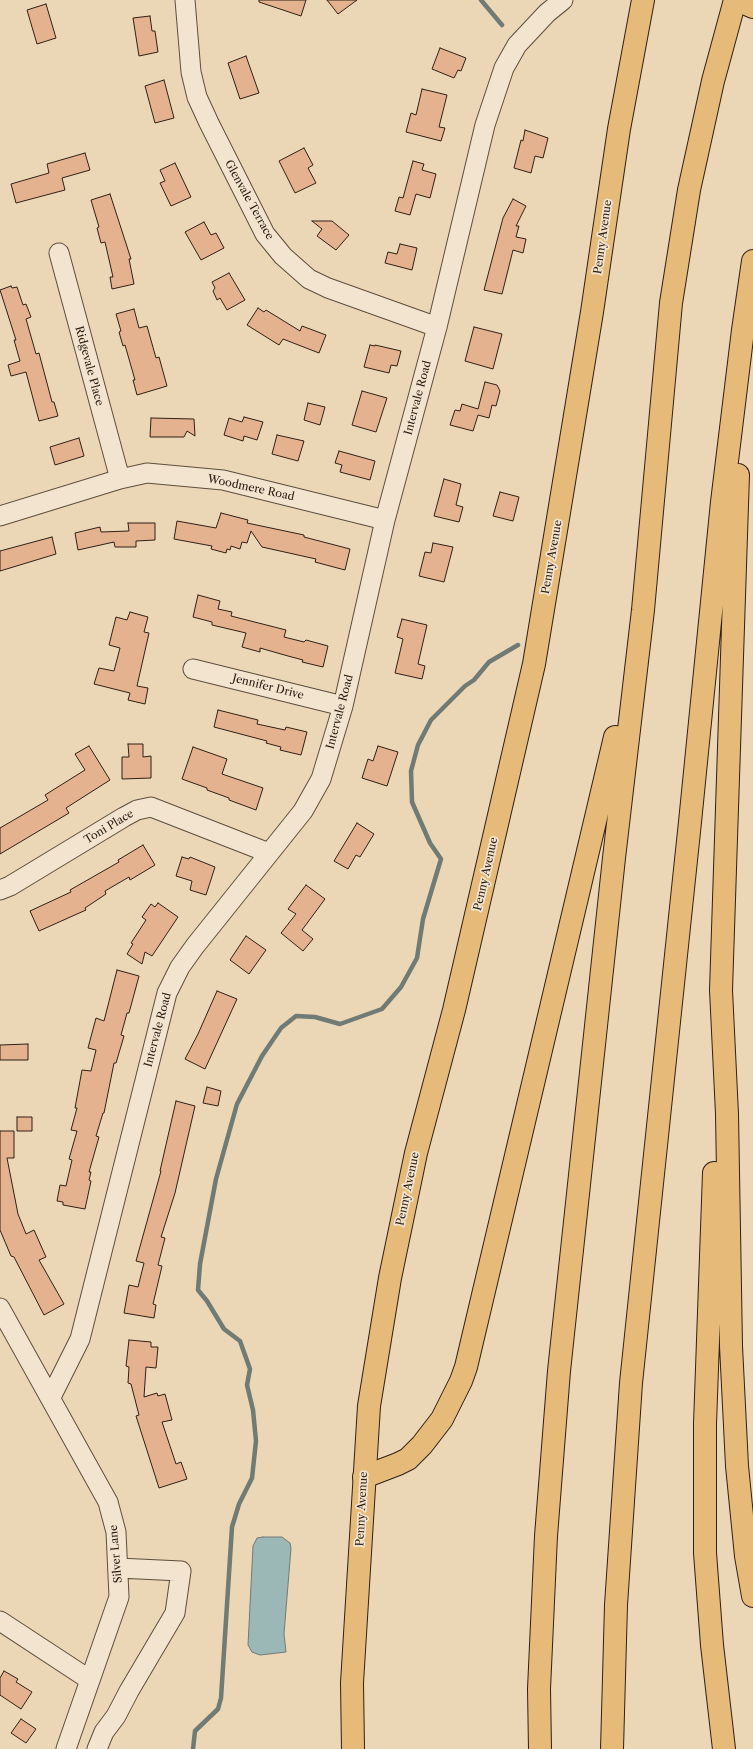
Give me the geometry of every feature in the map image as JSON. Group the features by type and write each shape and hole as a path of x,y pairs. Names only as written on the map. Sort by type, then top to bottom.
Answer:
{"main road":[{"name":"Penny Avenue","path":"353,1749 352,1683 368,1406 390,1278 416,1153 454,1010 534,664 591,320 619,129 643,0"},
{"path":"540,1749 539,1689 546,1544 559,1371 614,858 643,610 672,303 689,190 721,51 736,0 753,7"},
{"path":"612,1749 616,1605 631,1383 722,502 742,330 753,261"},
{"path":"724,1749 712,1645 704,1553 705,1424 721,990 742,330"},
{"path":"364,1477 408,1459 422,1445 442,1419 461,1381 468,1362 614,746 623,675 643,610"},
{"path":"721,990 727,1114 731,1346 736,1451 746,1556 753,1596"}],"street":[{"name":"Glenvale Terrace","path":"185,0 191,72 197,98 265,234 283,256 309,279 328,288 437,326"},
{"name":"Intervale Road","path":"51,1397 80,1339 167,993 180,967 195,946 303,811 314,794 321,779 343,706 385,520 437,326 485,126 504,68 517,45 547,13 563,0"},
{"name":"Ridgevale Place","path":"58,253 120,479"},
{"name":"Woodmere Road","path":"0,516 120,479 148,473 223,480 385,520"},
{"name":"Jennifer Drive","path":"193,669 343,706"},
{"name":"Toni Place","path":"0,890 10,886 124,817 137,810 151,807 269,853"},
{"name":"Silver Lane","path":"0,1308 51,1397 108,1502 116,1532 119,1597 66,1749"},
{"path":"97,1749 104,1732 116,1716 175,1613 181,1571 118,1568"},
{"path":"0,1621 90,1680"}],"water":[{"path":"282,1537 290,1543 291,1548 284,1634 286,1652 260,1655 252,1652 248,1645 253,1546 257,1538"}],"building":[{"path":"259,0 306,0 301,16 259,2"},
{"path":"327,0 357,0 338,14"},
{"path":"46,4 56,38 37,44 27,10"},
{"path":"150,16 152,31 155,31 158,52 139,56 133,18"},
{"path":"440,48 466,58 461,71 458,70 454,78 432,69"},
{"path":"246,56 259,93 240,99 228,63"},
{"path":"164,80 174,118 155,123 145,86"},
{"path":"422,89 447,95 439,127 445,128 441,141 406,132 411,113 416,115"},
{"path":"525,130 548,138 543,158 535,156 531,173 514,168"},
{"path":"304,148 313,165 308,168 316,183 295,193 279,161"},
{"path":"85,153 90,170 62,178 65,190 16,203 11,184 49,173 47,164"},
{"path":"413,161 424,164 422,170 436,174 430,198 416,194 410,215 395,211 399,197 403,198"},
{"path":"175,163 191,197 171,206 160,183 165,181 160,170"},
{"path":"110,194 131,259 129,259 134,284 112,289 110,277 113,277 105,242 101,243 97,228 99,227 91,200"},
{"path":"513,199 526,206 516,226 519,226 516,237 526,239 523,253 513,250 502,294 484,290 503,218"},
{"path":"312,221 332,221 349,235 336,250 317,236 322,229"},
{"path":"204,222 211,235 216,233 224,248 201,260 185,232"},
{"path":"400,244 417,248 412,270 385,263 388,252 397,254"},
{"path":"229,273 245,300 227,310 220,298 217,300 213,291 215,288 212,282"},
{"path":"11,286 12,288 17,287 23,305 26,304 31,317 26,319 36,354 39,353 52,402 54,402 58,416 39,421 26,372 11,376 8,365 20,361 14,340 16,340 0,290"},
{"path":"258,308 264,312 266,310 300,331 302,326 326,335 319,353 283,339 279,345 247,325"},
{"path":"134,309 139,328 147,326 156,358 159,357 167,386 137,395 133,380 135,380 125,345 123,346 119,332 121,331 116,314"},
{"path":"474,327 502,334 493,369 465,361"},
{"path":"370,345 401,351 397,366 391,365 389,373 364,367"},
{"path":"485,382 497,385 500,391 496,406 492,405 489,418 478,415 473,431 450,425 455,410 460,411 462,404 478,409"},
{"path":"362,391 387,398 376,432 352,425"},
{"path":"308,403 325,407 320,425 304,420"},
{"path":"244,417 263,422 257,440 244,436 243,441 224,435 229,418 242,422"},
{"path":"151,418 194,419 195,436 187,431 184,437 150,437"},
{"path":"277,435 304,441 298,461 272,454"},
{"path":"79,438 84,456 55,465 50,447"},
{"path":"339,451 375,461 370,480 340,472 342,465 335,463"},
{"path":"444,479 461,484 456,505 463,507 459,522 434,516"},
{"path":"500,492 519,497 513,521 493,516"},
{"path":"221,513 248,520 247,523 304,535 304,537 350,549 345,570 315,562 316,559 262,547 251,531 247,543 242,542 240,549 231,546 230,550 227,549 226,553 211,549 212,546 174,539 177,521 216,528"},
{"path":"128,523 155,523 155,540 136,541 136,547 115,547 114,542 78,550 75,533 100,527 101,532 129,531"},
{"path":"52,537 56,554 0,571 0,551"},
{"path":"433,543 453,547 444,582 419,576 425,552 431,553"},
{"path":"198,595 220,601 218,609 232,612 231,616 286,630 284,637 304,642 306,640 328,646 323,667 302,662 303,660 260,648 260,652 242,647 246,633 212,625 212,622 193,617"},
{"path":"130,612 148,617 144,632 149,633 137,686 148,688 145,704 128,700 130,693 94,684 99,668 114,671 120,648 109,645 116,617 127,620"},
{"path":"402,619 427,625 418,664 425,666 422,679 395,673 403,639 397,637"},
{"path":"218,710 258,720 257,724 285,730 286,727 307,732 301,755 280,750 281,747 266,743 267,741 214,727"},
{"path":"128,744 143,744 143,757 151,756 151,778 122,779 122,757 129,757"},
{"path":"89,746 110,780 66,808 69,813 0,854 0,828 48,800 45,795 85,770 75,754"},
{"path":"378,746 398,752 387,786 362,778 368,759 373,761"},
{"path":"193,747 227,759 222,774 263,788 256,810 229,800 229,798 207,790 207,788 182,779"},
{"path":"357,823 374,834 360,857 356,855 348,869 334,861"},
{"path":"143,845 155,865 130,880 129,877 105,891 106,894 85,908 86,910 39,931 30,911 71,892 70,890 119,862 118,860"},
{"path":"182,857 189,859 190,857 215,867 206,895 190,890 192,881 176,876"},
{"path":"306,885 325,899 302,930 313,939 303,951 281,933 296,914 288,909"},
{"path":"158,903 178,917 152,956 145,952 142,964 127,954 133,944 131,943 146,920 142,917 151,904 155,907"},
{"path":"246,936 266,950 249,974 230,960"},
{"path":"117,970 139,976 129,1013 127,1013 121,1035 124,1036 116,1063 114,1063 104,1113 96,1136 99,1137 89,1172 91,1172 89,1180 91,1181 85,1209 63,1205 63,1202 57,1201 60,1185 66,1186 72,1160 69,1159 77,1131 71,1130 77,1108 75,1108 82,1070 91,1071 96,1050 88,1048 96,1018 104,1021"},
{"path":"217,991 237,999 205,1069 185,1059"},
{"path":"28,1044 28,1060 0,1060 0,1045"},
{"path":"207,1087 221,1091 218,1106 203,1103"},
{"path":"176,1101 195,1106 175,1193 161,1237 165,1238 158,1265 162,1266 153,1304 156,1305 154,1318 124,1313 129,1285 138,1287 144,1263 136,1261 161,1171"},
{"path":"17,1117 32,1117 32,1131 17,1131"},
{"path":"0,1131 14,1131 14,1158 7,1158 18,1214 26,1234 34,1230 46,1257 39,1260 64,1304 44,1315 14,1257 11,1256 0,1230"},
{"path":"129,1340 151,1342 151,1347 158,1347 156,1368 146,1367 144,1397 157,1393 158,1396 165,1394 172,1420 162,1422 176,1464 181,1462 187,1479 159,1488 136,1416 139,1415 131,1384 128,1383 129,1367 126,1366"},
{"path":"4,1671 18,1679 16,1682 32,1692 21,1709 0,1695 0,1678"},
{"path":"21,1719 36,1729 26,1743 11,1733"}],"waterway":[{"path":"481,0 502,25"},
{"path":"193,1749 195,1731 218,1709 221,1698 232,1527 239,1504 252,1478 256,1441 253,1410 247,1385 250,1369 240,1341 224,1329 207,1301 198,1290 200,1264 216,1179 237,1104 262,1056 281,1028 296,1016 315,1017 340,1024 382,1009 401,987 417,958 423,919 441,859 430,843 412,802 411,771 418,745 431,720 465,686 474,680 489,662 518,645"}]}
